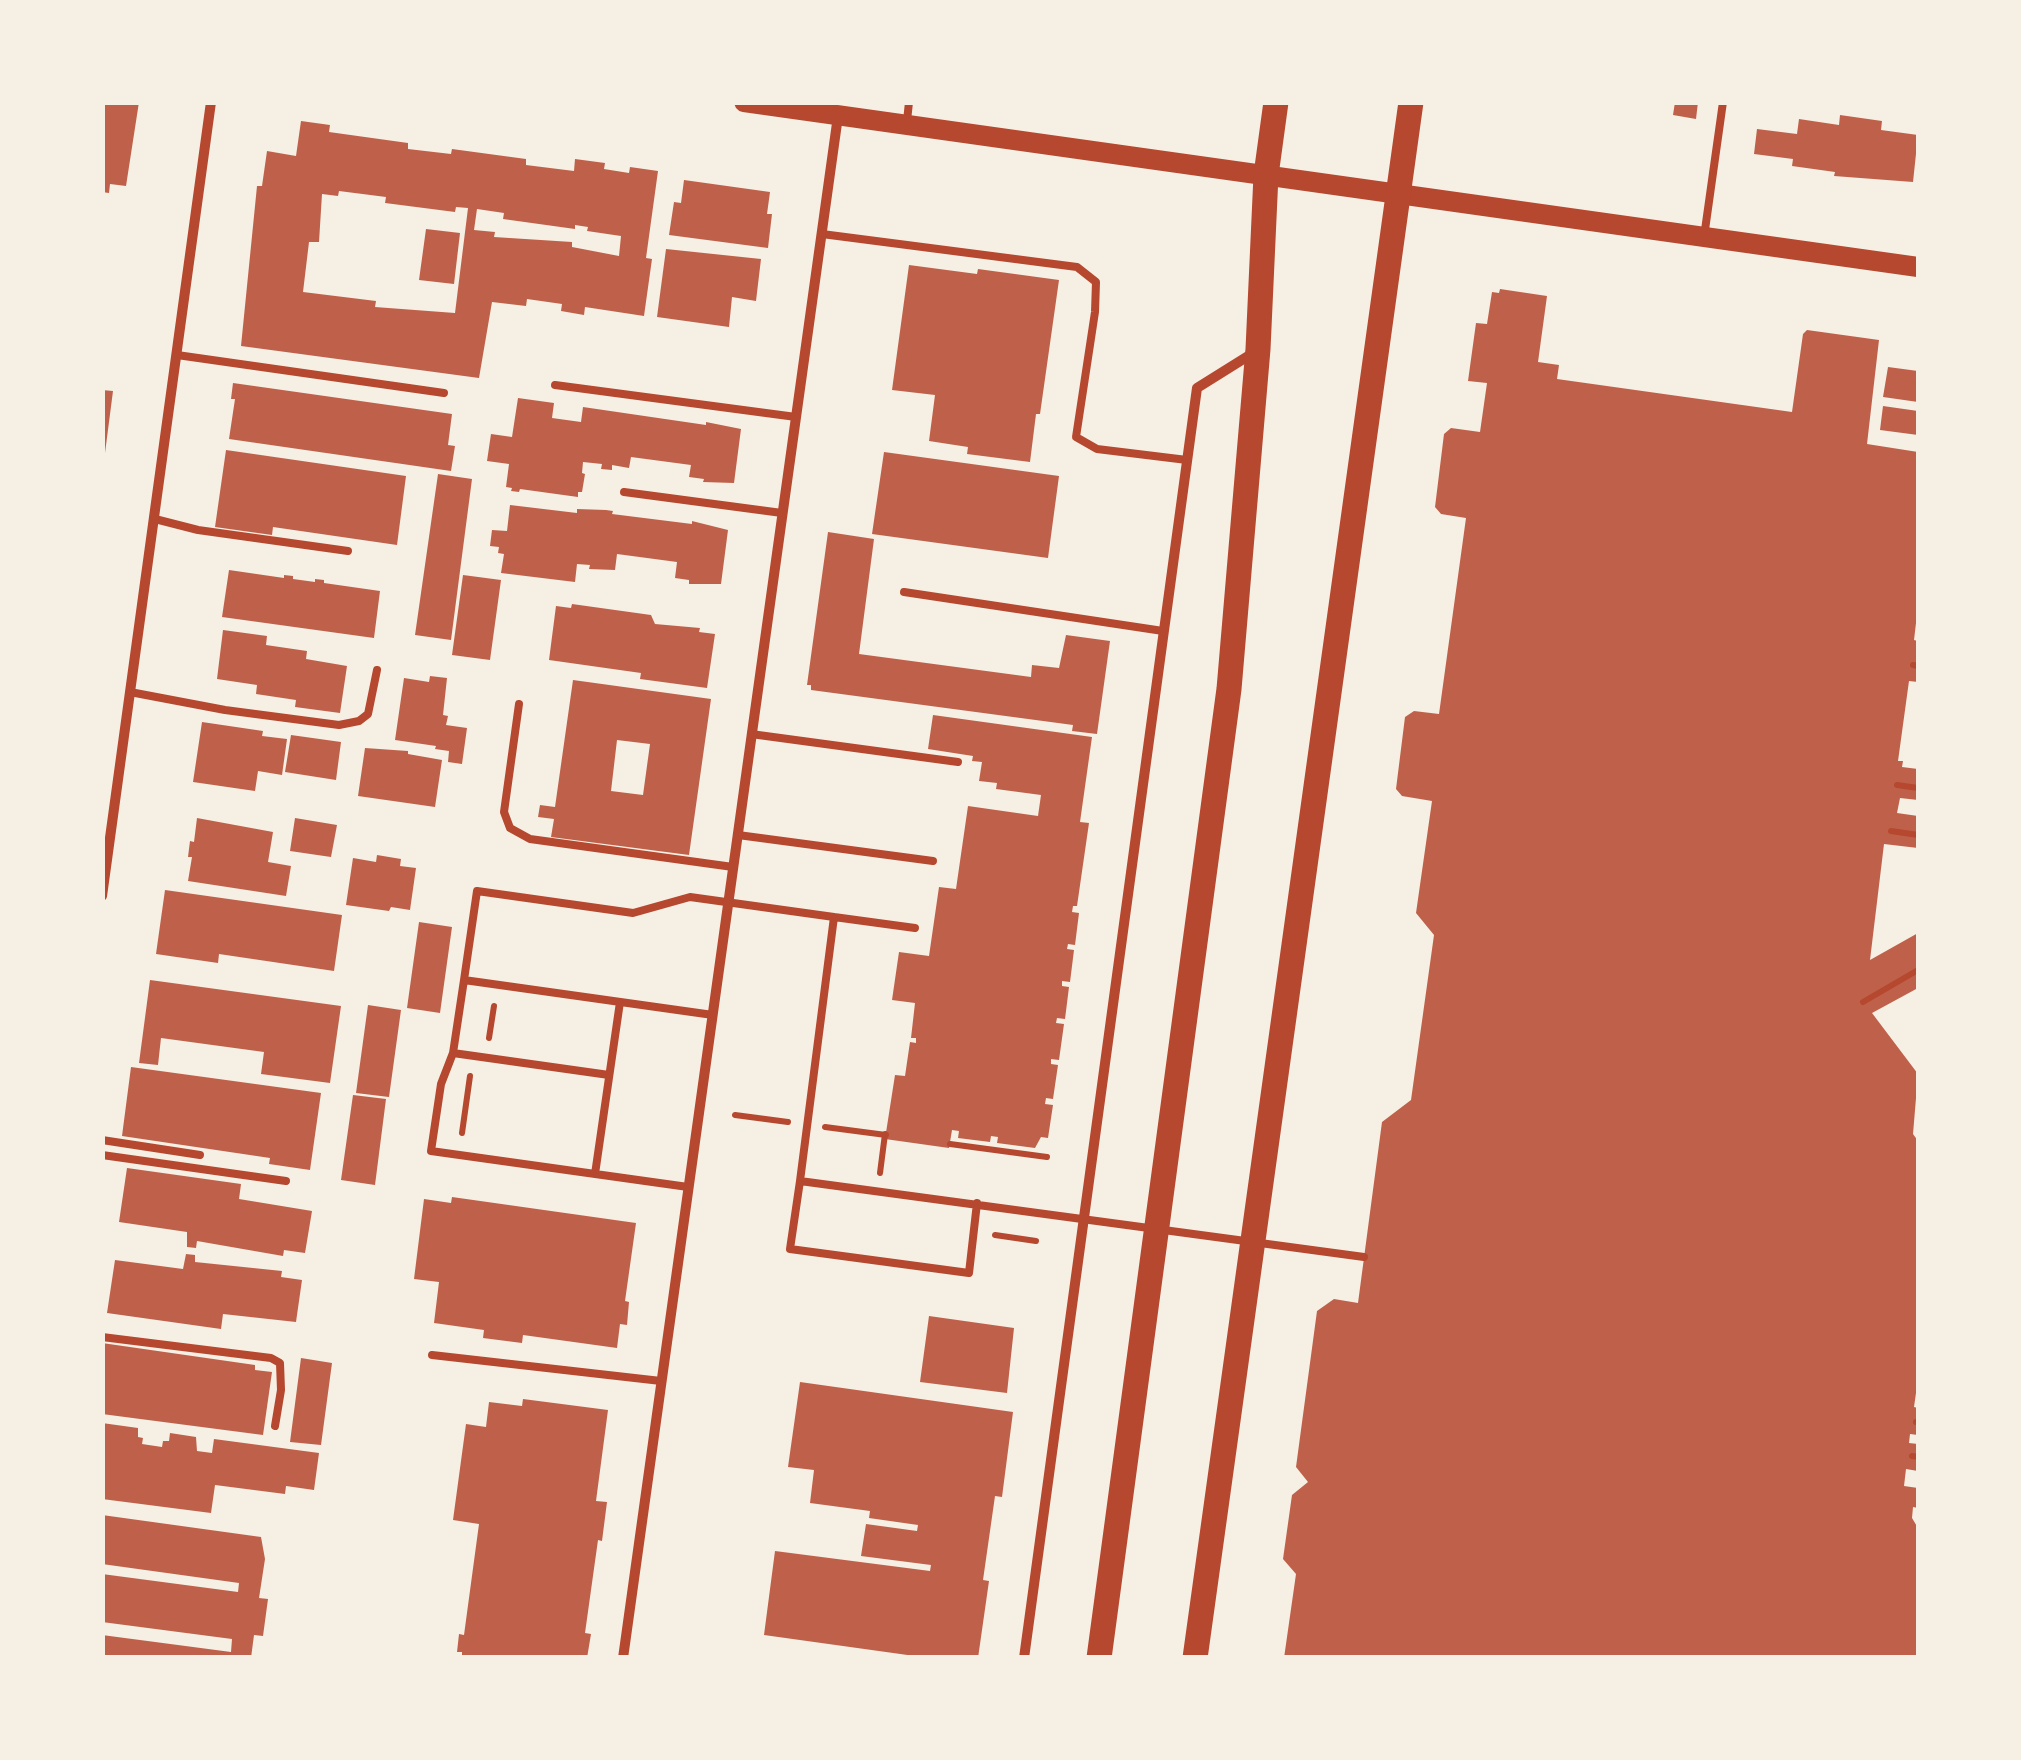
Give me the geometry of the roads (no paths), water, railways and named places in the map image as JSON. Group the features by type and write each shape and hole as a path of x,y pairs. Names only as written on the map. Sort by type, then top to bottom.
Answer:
{"main road":[{"path":"744,102 838,116 871,111 906,125 1918,267"},
{"path":"1099,1658 1229,688 1258,349 1266,175 1276,102"},
{"path":"1194,1658 1410,102"}],"street":[{"path":"102,896 212,102"},
{"path":"623,1658 838,116"},
{"path":"1024,1658 1196,388 1258,349"}],"lane":[{"path":"906,125 908,102"},
{"path":"1704,237 1723,102"},
{"path":"822,234 1077,266 1096,282 1076,437 1098,449 1187,460"},
{"path":"177,355 444,393"},
{"path":"555,386 796,418"},
{"path":"624,492 782,514"},
{"path":"155,520 198,530 348,551"},
{"path":"904,592 1164,631"},
{"path":"130,692 338,725 359,721 368,714 377,670"},
{"path":"519,704 504,812 510,828 530,839 733,867"},
{"path":"752,734 958,762"},
{"path":"738,836 933,861"},
{"path":"688,1187 431,1150 440,1084 453,1052 477,891 633,912 690,898 728,900 915,928"},
{"path":"834,917 790,1249 968,1273 977,1203"},
{"path":"464,980 712,1015"},
{"path":"596,1174 620,1002"},
{"path":"453,1052 610,1074"},
{"path":"102,1140 200,1155"},
{"path":"102,1155 286,1181"},
{"path":"800,1181 1364,1257"},
{"path":"102,1337 272,1358 280,1363 282,1390 276,1426"},
{"path":"432,1355 661,1381"}]}
